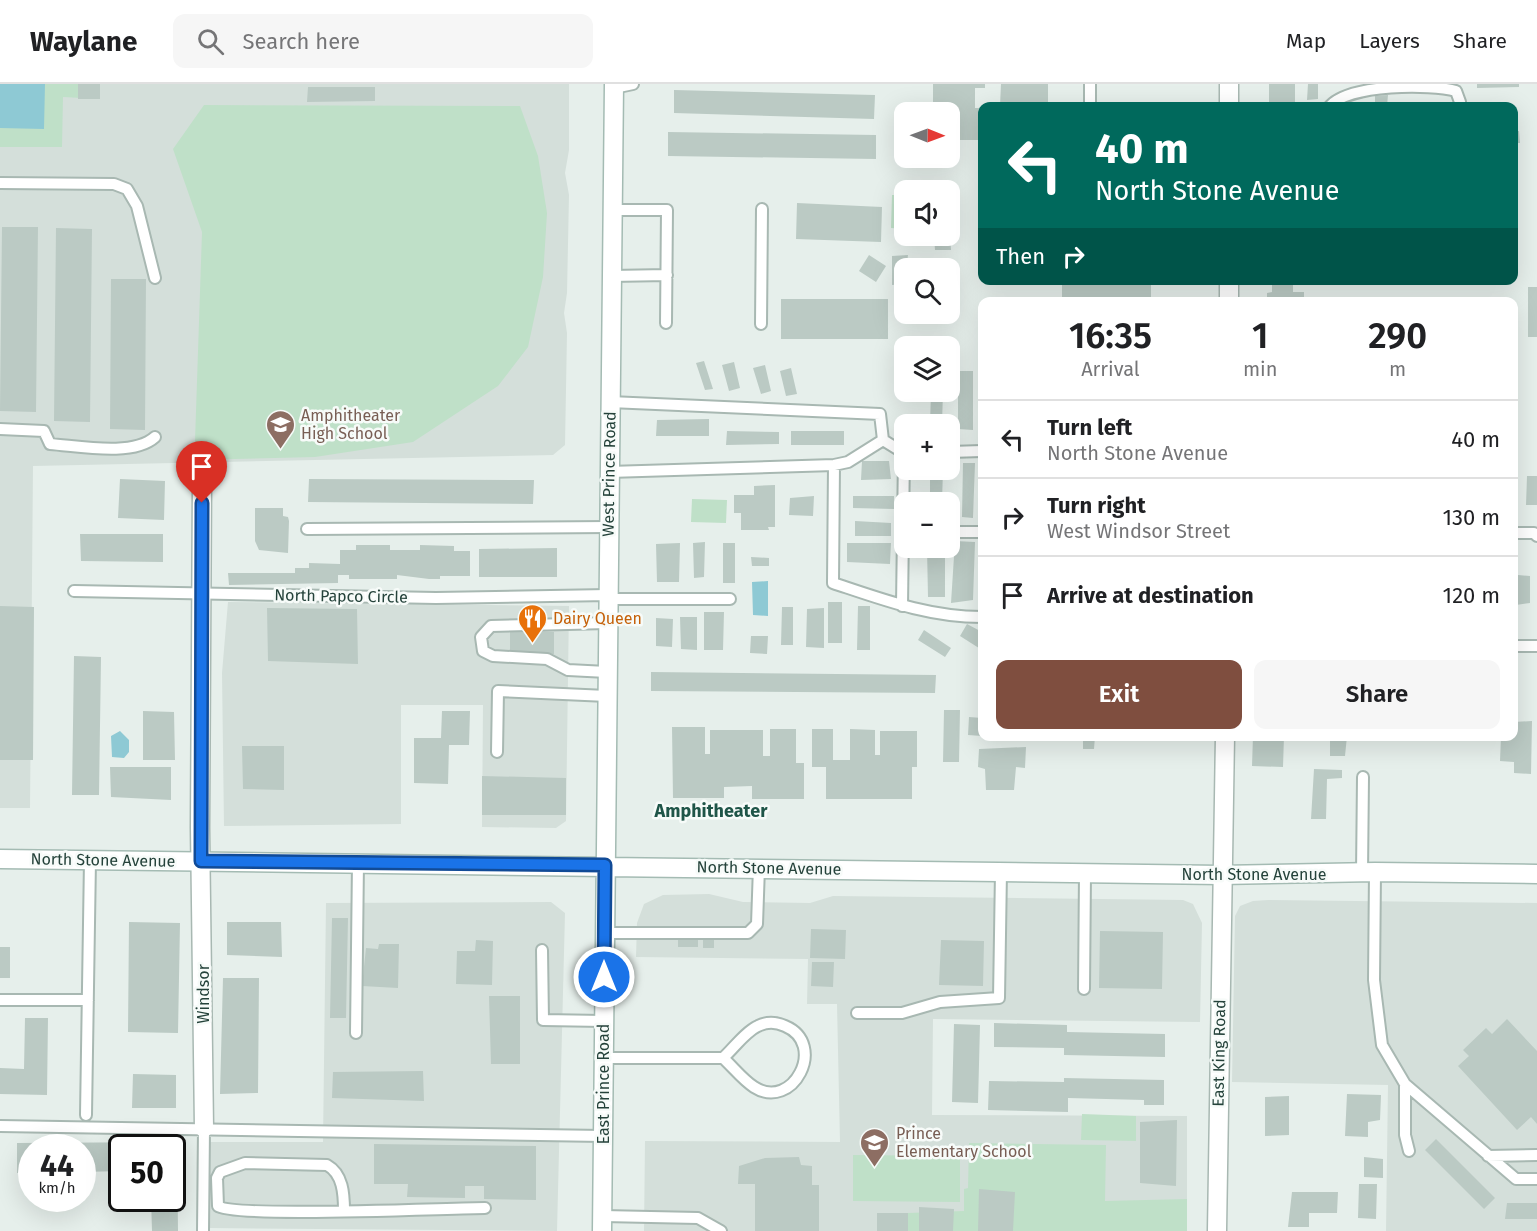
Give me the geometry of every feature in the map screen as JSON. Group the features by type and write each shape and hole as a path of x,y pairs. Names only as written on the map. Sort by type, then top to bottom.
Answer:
{"main road":[{"path":"1229,84 1229,102"},
{"name":"West Prince Road","path":"605,865 614,86"},
{"name":"Windsor","path":"202,480 201,861 204,1128"},
{"name":"East King Road","path":"1217,1231 1225,741"},
{"name":"North Stone Avenue","path":"0,859 759,867 1221,875 1537,874"},
{"name":"East Prince Road","path":"603,1223 605,865"}],"lane":[{"path":"614,86 633,84"},
{"path":"1090,84 1090,102"},
{"path":"1337,102 1354,93 1406,85 1445,86 1456,91 1460,102"},
{"path":"0,183 114,183 127,189 137,206 155,278"},
{"path":"761,324 762,209"},
{"path":"612,210 667,210 666,323"},
{"path":"611,276 667,275"},
{"path":"610,402 880,414 884,440 894,446"},
{"path":"0,429 44,431 50,444 126,449 146,445 155,437"},
{"path":"609,472 834,465 848,462 884,440"},
{"path":"960,452 978,451"},
{"path":"834,465 833,583 902,606 948,617 978,617"},
{"path":"307,529 609,527"},
{"path":"960,532 978,532"},
{"path":"1518,533 1534,533 1537,536"},
{"path":"902,606 903,558"},
{"name":"North Papco Circle","path":"74,591 436,598 730,599"},
{"path":"607,624 490,626 481,637 483,651 493,656 547,659 568,670 607,672"},
{"path":"1518,646 1537,646"},
{"path":"497,752 498,691 607,696"},
{"path":"1363,777 1375,992 1382,1045 1405,1083 1488,1156 1516,1179 1537,1179"},
{"path":"86,1115 90,860"},
{"path":"356,1033 358,862"},
{"path":"604,933 747,933 757,924 759,867"},
{"path":"858,1014 902,1013 940,1002 999,998 1001,871"},
{"path":"1084,989 1085,873"},
{"path":"542,950 543,1020 604,1021"},
{"path":"0,1000 88,1000"},
{"path":"603,1058 723,1058 753,1086 770,1092 779,1091 795,1082 801,1075 806,1058 801,1040 796,1033 789,1028 772,1023 755,1028 723,1058"},
{"path":"1405,1083 1405,1135 1409,1151"},
{"path":"0,1126 603,1136"},
{"path":"203,1231 204,1128"},
{"path":"1488,1156 1537,1155"},
{"path":"344,1211 344,1192 335,1169 327,1165 245,1163 220,1172 216,1178 218,1206 221,1209 344,1211 485,1208"},
{"path":"603,1223 698,1218 720,1231"}],"shaded area":[{"name":"Amphitheater High School","path":"0,84 569,84 569,150 565,173 569,195 567,293 564,313 567,333 565,445 553,455 33,466 30,808 0,808"},
{"path":"228,602 569,606 566,821 556,828 482,827 483,705 401,705 401,824 224,826 222,673"},
{"path":"709,894 743,902 810,903 833,896 1183,900 1193,904 1202,923 1200,1022 933,1019 932,1115 1187,1116 1187,1231 644,1231 645,1141 840,1142 837,1004 807,1004 808,959 636,957 637,923 644,904 663,895"},
{"path":"1253,901 1537,903 1537,1231 1386,1231 1388,1085 1232,1082 1235,916 1240,906"},
{"path":"551,902 565,913 557,1231 209,1228 209,1142 323,1142 326,903"}],"green space":[{"path":"0,84 100,84 100,99 63,97 62,147 0,147"},
{"path":"204,105 520,106 538,156 547,213 543,277 528,347 498,386 413,442 315,457 190,460 195,441 202,232 173,149"},
{"path":"892,195 894,195 894,228 891,228"},
{"path":"692,499 727,500 726,523 691,522"},
{"path":"1082,1114 1136,1116 1136,1141 1081,1140"},
{"path":"969,1143 1106,1145 1105,1201 1187,1199 1187,1231 908,1231 908,1213 964,1211 964,1189 968,1188"},
{"path":"853,1155 960,1156 960,1202 853,1201"}],"water":[{"path":"0,84 45,84 44,129 0,128"},
{"path":"768,581 768,616 753,615 752,582"},
{"path":"120,731 129,740 129,752 124,758 112,757 111,736"}],"building":[{"path":"78,84 100,84 100,99 78,99"},
{"path":"933,84 985,84 985,88 975,88 975,108 978,108 978,140 960,140 960,102 933,102"},
{"path":"1001,84 1048,84 1048,102 1000,102"},
{"path":"1269,84 1295,84 1295,102 1269,102"},
{"path":"1308,84 1318,84 1318,99 1307,100"},
{"path":"1477,84 1519,84 1519,87 1477,88"},
{"path":"308,87 375,87 375,101 307,102"},
{"path":"674,90 875,95 874,119 674,113"},
{"path":"1388,95 1387,102 1375,102 1375,96"},
{"path":"668,132 876,135 876,159 668,156"},
{"path":"797,203 882,207 881,242 796,239"},
{"path":"2,227 38,227 36,412 0,411"},
{"path":"56,228 92,229 90,422 54,421"},
{"path":"935,246 951,246 951,250 935,250"},
{"path":"869,255 886,266 876,282 859,271"},
{"path":"908,255 908,258 894,258 894,285 892,285 892,256"},
{"path":"111,279 146,279 145,430 110,429"},
{"path":"1062,285 1151,285 1151,297 1062,297"},
{"path":"1272,285 1293,285 1293,292 1304,292 1304,297 1267,297 1267,293 1272,292"},
{"path":"1528,287 1537,287 1537,337 1528,337"},
{"path":"781,299 888,299 888,339 781,339"},
{"path":"704,361 713,389 705,390 696,363"},
{"path":"734,362 740,388 729,391 722,365"},
{"path":"765,365 771,391 761,394 753,368"},
{"path":"791,368 797,394 786,396 780,371"},
{"path":"960,371 973,371 973,430 960,429 960,414 958,414"},
{"path":"931,402 943,402 942,414 930,414"},
{"path":"709,419 709,436 656,436 657,420"},
{"path":"727,431 779,432 779,444 726,445"},
{"path":"791,431 844,431 844,445 791,445"},
{"path":"862,461 889,461 891,479 861,480"},
{"path":"963,463 975,463 973,518 962,517"},
{"path":"1527,476 1537,476 1537,505 1526,505"},
{"path":"120,479 165,481 164,520 118,518"},
{"path":"309,479 534,480 533,504 308,502"},
{"path":"930,480 943,480 942,492 930,492"},
{"path":"775,485 775,527 768,527 769,530 741,530 741,513 734,513 734,495 754,495 754,486"},
{"path":"814,496 813,516 789,515 790,498"},
{"path":"853,496 894,496 894,509 853,508"},
{"path":"255,508 283,508 283,516 288,517 289,521 288,553 259,550 255,541"},
{"path":"855,521 891,523 891,536 855,536"},
{"path":"80,534 163,534 163,562 81,561"},
{"path":"960,541 975,542 973,600 951,603 954,558 960,558"},
{"path":"705,542 704,577 694,578 693,543"},
{"path":"680,543 679,582 657,582 656,544"},
{"path":"723,543 735,543 735,583 723,583"},
{"path":"847,543 891,543 890,564 847,562"},
{"path":"356,545 390,545 390,550 420,550 420,545 454,546 454,551 470,551 470,576 440,576 440,579 429,579 397,575 397,579 349,579 349,575 338,575 338,583 229,585 228,573 295,573 295,568 309,568 309,563 340,564 340,550 356,550"},
{"path":"557,548 557,577 479,577 479,549"},
{"path":"751,557 769,558 769,566 752,566"},
{"path":"927,558 945,558 945,597 928,597"},
{"path":"1518,575 1530,576 1530,603 1518,605"},
{"path":"828,602 842,602 842,643 828,643"},
{"path":"0,606 34,607 33,760 0,760"},
{"path":"858,606 870,606 870,650 857,650"},
{"path":"782,607 793,607 793,645 781,645"},
{"path":"267,608 357,609 358,664 268,661"},
{"path":"824,608 824,648 806,647 807,609"},
{"path":"704,612 724,612 723,650 704,650"},
{"path":"680,617 697,617 697,650 681,649"},
{"path":"656,618 673,619 672,647 656,646"},
{"path":"967,624 978,630 978,647 960,636"},
{"path":"924,630 951,648 945,657 918,640"},
{"name":"Dairy Queen","path":"510,631 554,632 554,654 510,653"},
{"path":"751,636 768,636 767,654 750,653"},
{"path":"74,656 101,657 99,795 72,795"},
{"path":"651,672 936,675 935,693 651,691"},
{"path":"944,710 960,710 959,762 943,762"},
{"path":"143,711 174,712 175,760 143,760"},
{"path":"442,711 470,711 469,745 449,745 448,784 414,783 414,738 441,738"},
{"path":"969,717 978,718 978,736 968,735"},
{"path":"1532,721 1531,774 1514,773 1514,762 1500,761 1501,741 1518,741 1518,722"},
{"path":"672,727 705,727 705,754 710,754 710,730 763,730 763,756 770,756 770,729 796,729 796,763 804,763 804,799 752,799 752,786 724,787 724,798 673,798"},
{"path":"812,729 833,729 833,760 850,760 850,729 875,730 875,755 880,755 880,731 917,731 917,767 912,767 912,799 826,799 826,767 812,767"},
{"path":"1083,741 1095,741 1094,749 1083,749"},
{"path":"1253,741 1284,741 1283,767 1252,766"},
{"path":"1330,741 1346,741 1345,756 1330,756"},
{"path":"242,746 284,746 284,790 243,789"},
{"path":"1026,747 1025,768 1016,767 1014,790 986,790 985,769 978,767 979,749"},
{"path":"110,767 171,767 171,800 111,797"},
{"path":"1314,769 1342,770 1342,778 1327,779 1326,819 1311,819"},
{"path":"482,776 566,778 566,815 482,815"},
{"path":"332,918 348,918 346,1018 330,1018"},
{"path":"129,922 180,923 178,1033 128,1032"},
{"path":"227,922 281,922 282,957 227,955"},
{"path":"811,929 846,930 845,959 810,958"},
{"path":"1100,931 1163,932 1162,989 1099,988"},
{"path":"678,939 698,939 698,947 678,947"},
{"path":"476,940 493,941 492,985 456,984 457,951 475,951"},
{"path":"703,940 714,940 714,948 703,948"},
{"path":"941,940 984,941 983,986 939,985"},
{"path":"379,944 399,944 398,988 362,986 366,948 378,949"},
{"path":"0,947 10,947 10,978 0,978"},
{"path":"812,962 834,962 833,987 811,986"},
{"path":"223,978 259,978 258,1093 220,1094"},
{"path":"489,996 520,996 520,1064 491,1064"},
{"path":"25,1018 48,1018 47,1095 0,1094 0,1068 24,1069"},
{"path":"1507,1019 1537,1051 1537,1124 1531,1117 1517,1130 1458,1066 1469,1056 1463,1050 1486,1028 1492,1034"},
{"path":"994,1023 1067,1025 1067,1032 1165,1034 1165,1057 1064,1055 1064,1048 994,1047"},
{"path":"954,1024 980,1025 978,1103 952,1102"},
{"path":"423,1071 424,1101 332,1098 333,1072"},
{"path":"133,1074 176,1075 176,1108 132,1108"},
{"path":"1064,1078 1164,1080 1164,1105 1144,1105 1144,1100 1068,1098 1068,1112 988,1110 989,1081 1064,1082"},
{"path":"1347,1094 1381,1095 1380,1120 1368,1122 1368,1137 1345,1136"},
{"path":"1289,1096 1289,1135 1265,1136 1265,1097"},
{"path":"1177,1120 1176,1186 1140,1183 1140,1122"},
{"path":"1436,1139 1495,1198 1484,1209 1425,1150"},
{"path":"108,1142 108,1171 96,1172 96,1143"},
{"path":"17,1143 18,1143 17,1173"},
{"path":"374,1144 536,1146 536,1200 484,1199 484,1186 465,1186 465,1198 407,1197 408,1184 374,1184"},
{"path":"799,1157 801,1165 812,1166 812,1185 819,1185 819,1231 755,1231 755,1184 738,1184 739,1166 765,1158"},
{"path":"1364,1157 1383,1159 1383,1178 1364,1177"},
{"path":"1359,1184 1377,1184 1376,1219 1358,1218"},
{"path":"979,1189 1015,1192 1013,1231 978,1231"},
{"path":"1292,1192 1338,1192 1337,1213 1309,1213 1309,1227 1288,1227"},
{"path":"1507,1203 1537,1203 1537,1219 1505,1219"},
{"path":"919,1207 954,1209 953,1231 919,1231"},
{"path":"151,1212 178,1212 178,1231 152,1231"},
{"path":"877,1213 908,1213 908,1231 877,1231"}],"place":[{"name":"Amphitheater High School","path":"280,450"},
{"name":"Dairy Queen","path":"532,644"},
{"name":"Prince Elementary School","path":"875,1168"}],"district":[{"name":"Amphitheater","path":"711,811"}],"route":[{"path":"202,503 201,861 605,865 604,977"}]}
